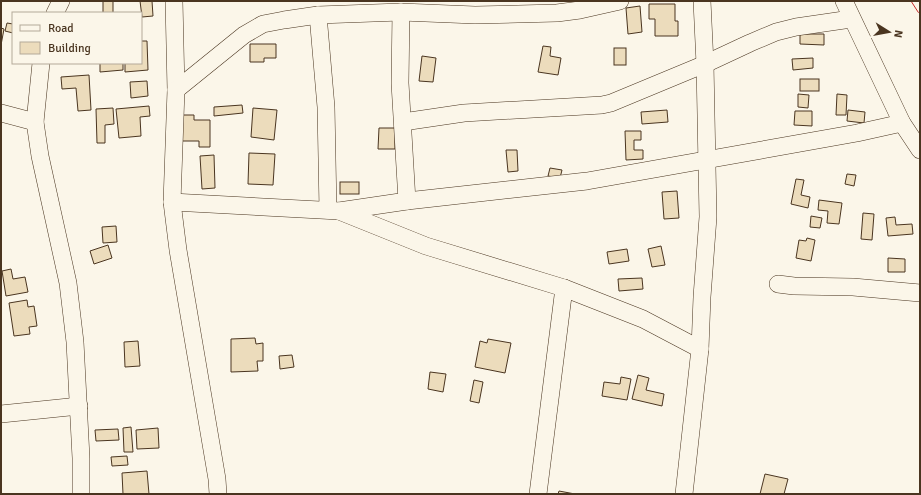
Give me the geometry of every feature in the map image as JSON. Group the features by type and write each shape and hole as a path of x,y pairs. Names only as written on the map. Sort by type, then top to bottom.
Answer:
{"street":[{"path":"46,1 46,12"},
{"path":"56,12 61,1"},
{"path":"174,1 176,90 172,202 178,250 215,466 218,494"},
{"path":"176,90 244,35 263,24 318,15 401,12 475,15 557,13 580,10 620,1"},
{"path":"684,494 700,349 708,218 708,161 702,1"},
{"path":"844,1 902,123 920,150"},
{"path":"401,12 400,83 407,201"},
{"path":"318,15 334,210"},
{"path":"402,122 464,113 602,105 612,103 776,32 796,27 852,19"},
{"path":"41,64 35,122 40,156 68,283 75,342 79,406 81,494"},
{"path":"1,113 35,122"},
{"path":"172,202 334,210 587,181 708,161 774,147 857,134 902,123"},
{"path":"334,210 426,246 564,288 643,319 700,349"},
{"path":"778,284 794,286 853,287 920,293"},
{"path":"536,492 564,288"},
{"path":"1,414 79,406"}],"building":[{"path":"103,1 113,1 113,12 103,12"},
{"path":"140,1 152,1 153,16 142,17"},
{"path":"649,4 675,4 675,21 678,21 678,36 655,36 655,19 649,19"},
{"path":"640,6 642,32 628,34 626,8"},
{"path":"7,23 12,24 12,33 5,31"},
{"path":"1,28 4,29 1,45"},
{"path":"800,34 824,34 824,45 800,44"},
{"path":"142,41 147,41 148,70 125,72 125,64 142,64"},
{"path":"250,44 276,44 276,58 264,58 264,62 250,62"},
{"path":"543,46 551,47 550,56 561,58 558,75 538,72"},
{"path":"614,48 626,48 626,65 614,65"},
{"path":"422,56 436,58 433,82 419,81"},
{"path":"813,58 813,68 793,70 792,59"},
{"path":"100,64 123,64 123,70 100,72"},
{"path":"89,75 91,110 78,111 76,88 62,89 61,77"},
{"path":"800,79 819,79 819,91 800,91"},
{"path":"147,81 148,96 131,98 130,82"},
{"path":"798,94 809,95 808,108 798,107"},
{"path":"837,94 847,95 846,115 836,115"},
{"path":"242,105 243,113 214,116 214,107"},
{"path":"149,106 150,116 140,117 141,136 119,138 116,109"},
{"path":"113,108 114,124 105,125 105,143 97,143 96,109"},
{"path":"253,108 277,110 274,140 251,137"},
{"path":"667,110 668,122 642,124 641,112"},
{"path":"848,110 865,112 864,123 847,121"},
{"path":"795,111 812,111 812,126 794,125"},
{"path":"180,115 194,115 194,120 210,120 210,147 199,147 199,141 180,141"},
{"path":"379,128 395,128 395,149 378,149"},
{"path":"625,131 641,131 641,140 634,140 634,150 643,150 643,159 626,160"},
{"path":"506,150 517,150 518,171 508,172"},
{"path":"249,153 275,154 273,185 248,184"},
{"path":"214,155 215,188 202,189 200,156"},
{"path":"550,168 562,170 560,178 548,176"},
{"path":"847,174 856,175 854,186 845,184"},
{"path":"796,179 804,180 801,195 810,197 808,208 791,204"},
{"path":"340,182 359,182 359,194 340,194"},
{"path":"677,191 679,218 664,219 662,192"},
{"path":"819,200 842,203 839,224 827,223 828,211 818,210"},
{"path":"863,213 874,214 872,240 861,239"},
{"path":"811,216 822,218 820,228 810,227"},
{"path":"895,217 896,225 912,224 913,234 888,236 886,218"},
{"path":"116,226 117,242 103,243 102,227"},
{"path":"807,238 815,240 811,261 796,258 799,240 806,241"},
{"path":"108,245 112,258 94,264 90,251"},
{"path":"661,246 665,265 652,267 648,249"},
{"path":"627,249 629,261 609,264 607,252"},
{"path":"888,258 905,259 905,272 888,272"},
{"path":"11,269 13,279 25,277 28,292 6,296 2,271"},
{"path":"642,278 643,289 619,291 618,279"},
{"path":"27,300 28,307 34,306 37,326 29,327 30,334 14,336 9,303"},
{"path":"255,338 256,344 263,343 263,361 257,361 258,371 231,372 231,339"},
{"path":"488,339 511,343 505,373 475,367 480,341 487,343"},
{"path":"138,341 140,366 125,367 124,342"},
{"path":"292,355 294,367 280,369 279,356"},
{"path":"430,372 446,374 443,392 428,389"},
{"path":"638,375 649,378 646,390 664,394 662,406 632,399"},
{"path":"621,377 631,379 627,400 602,396 604,382 620,384"},
{"path":"474,380 483,382 479,403 470,401"},
{"path":"131,427 133,452 124,452 123,428"},
{"path":"158,428 159,448 137,449 136,430"},
{"path":"118,429 119,440 96,441 95,430"},
{"path":"127,456 128,465 112,466 111,457"},
{"path":"147,471 149,494 123,494 122,473"},
{"path":"765,474 788,479 784,494 760,494"},
{"path":"559,491 575,494 558,494"}],"power":[{"path":"911,1 920,15"}]}
